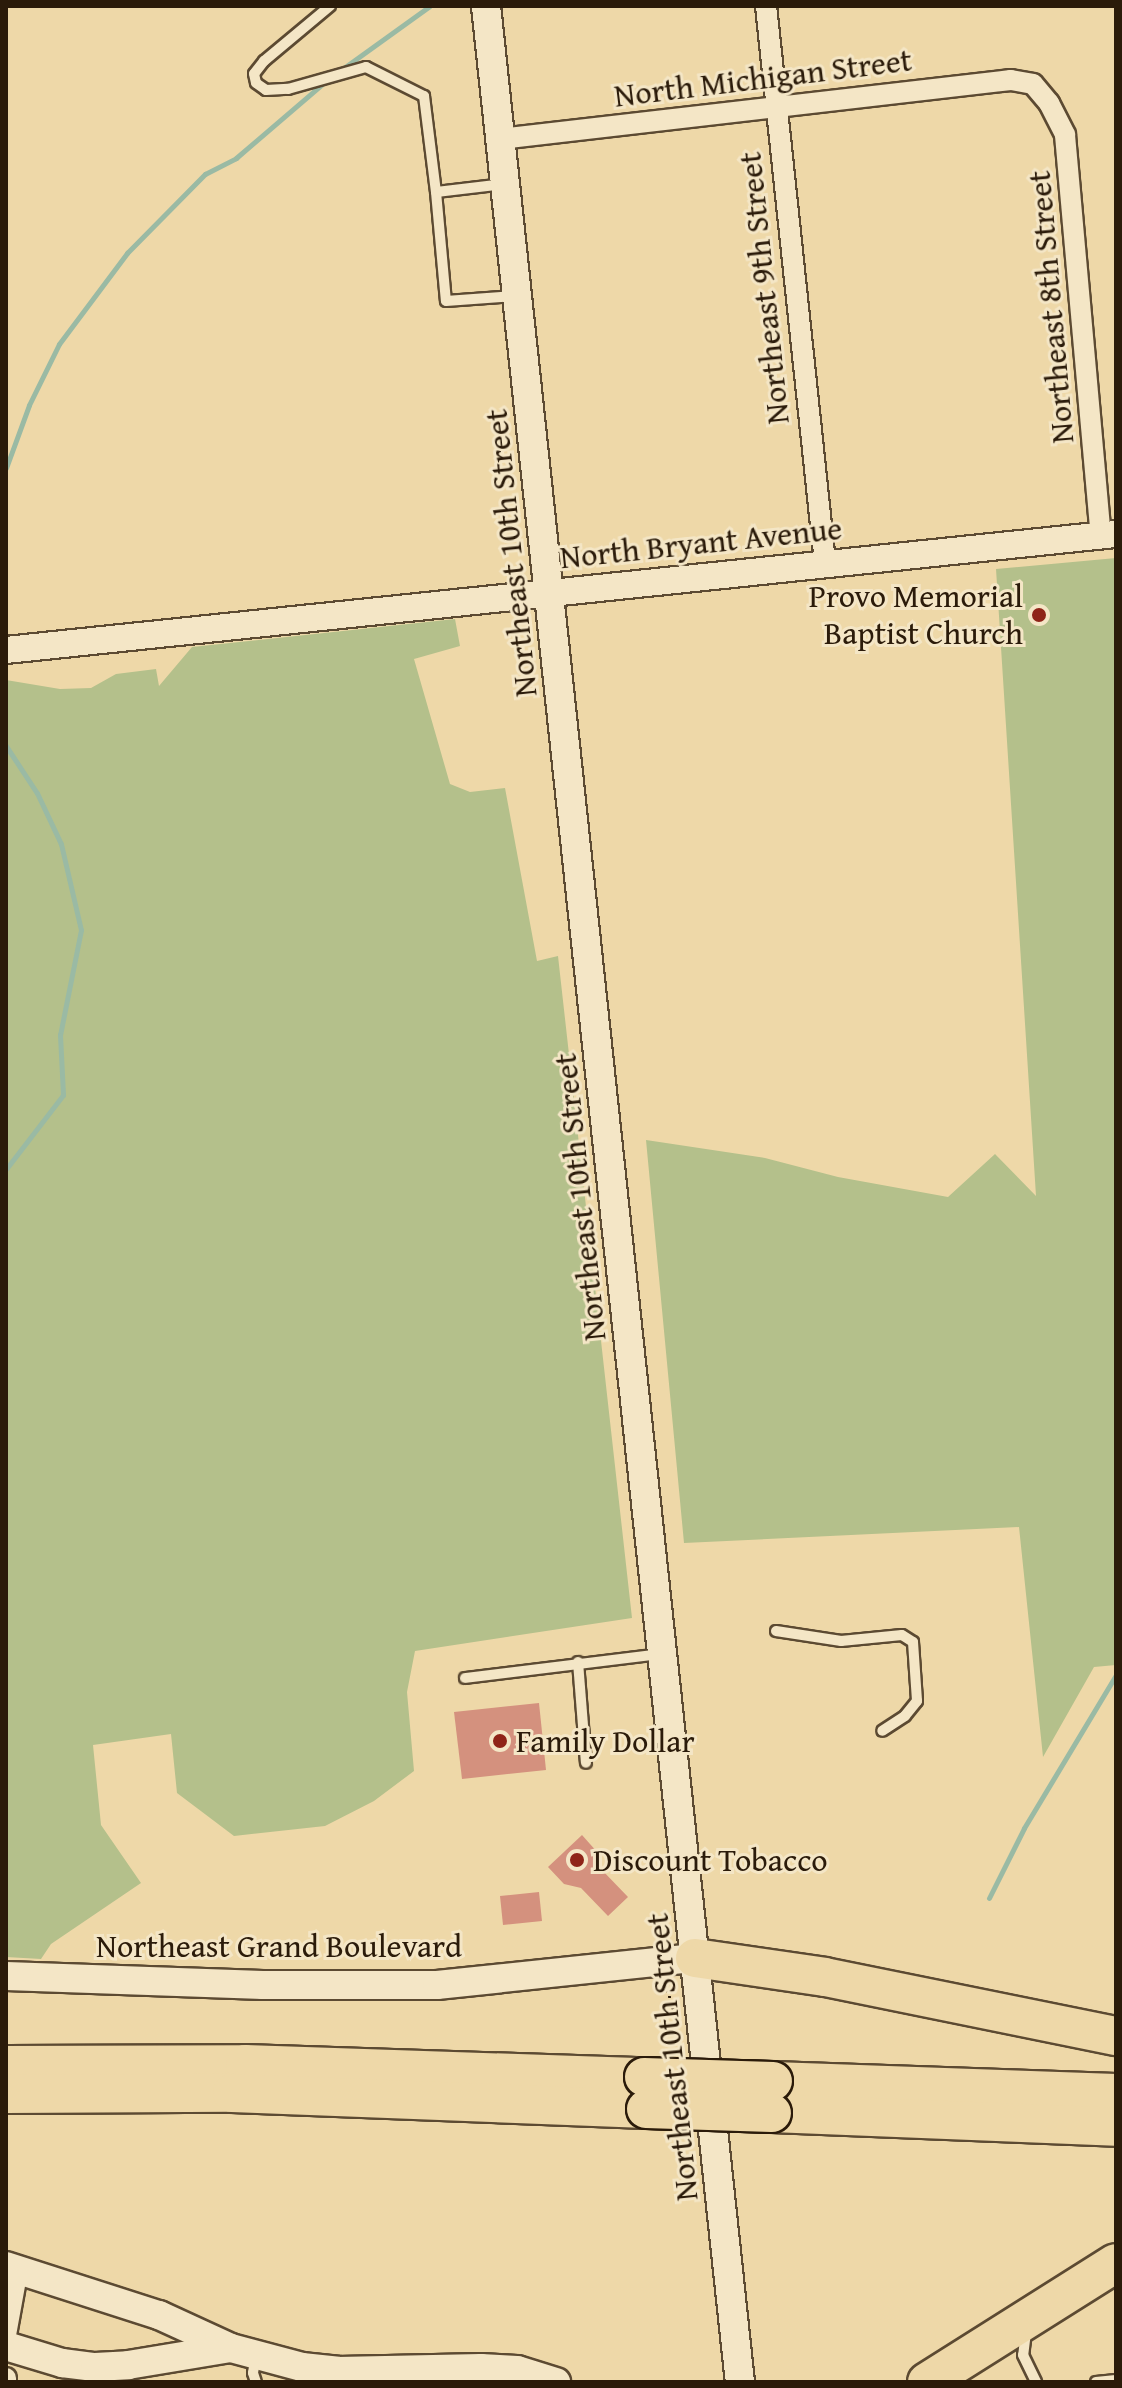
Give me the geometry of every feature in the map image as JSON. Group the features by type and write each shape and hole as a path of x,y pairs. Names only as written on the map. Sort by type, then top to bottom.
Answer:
{"highway":[{"path":"695,1958 825,1977 1116,2036"},
{"path":"6,2065 231,2064 645,2093"},
{"path":"6,2094 645,2093 772,2097 1116,2093"},
{"path":"772,2097 1116,2127"},
{"path":"927,2382 1116,2263"}],"main road":[{"name":"Northeast 10th Street","path":"486,6 740,2382"},
{"name":"Northeast Grand Boulevard","path":"6,1976 380,1986 497,1979 695,1958"},
{"path":"12,2268 159,2315 248,2361"},
{"path":"6,2346 62,2363 95,2367 248,2361 338,2371 481,2368 517,2370 556,2382"}],"street":[{"name":"Northeast 9th Street","path":"766,6 774,106 825,563"},
{"name":"North Michigan Street","path":"500,139 1011,80 1033,84"},
{"name":"Northeast 8th Street","path":"1033,84 1049,103 1065,135 1108,534"},
{"name":"North Bryant Avenue","path":"6,650 1108,534"},
{"path":"6,2335 12,2268"}],"lane":[{"path":"330,6 264,61 254,74 256,83 266,90 288,89 366,67 424,96 446,301 517,296"},
{"path":"436,192 505,184"},
{"path":"776,1631 841,1641 902,1635 913,1642 917,1701 905,1716 882,1731"},
{"path":"465,1678 663,1654"},
{"path":"578,1662 586,1763"},
{"path":"1035,2314 1024,2335 1023,2355 1036,2382"},
{"path":"1096,2382 1116,2380"}],"green space":[{"path":"1116,558 1116,1665 1094,1667 1043,1757 1019,1527 684,1543 646,1140 765,1158 838,1177 948,1197 995,1154 1036,1196 996,569"},
{"path":"455,619 460,646 414,659 450,784 470,792 505,788 537,961 558,956 632,1618 415,1651 407,1692 414,1771 374,1801 325,1826 234,1836 177,1793 171,1734 93,1745 101,1825 141,1883 51,1944 41,1959 6,1957 6,680 60,689 91,688 116,674 156,669 159,686 192,647"}],"building":[{"name":"Family Dollar","path":"539,1703 546,1770 462,1779 454,1712"},
{"name":"Discount Tobacco","path":"582,1835 598,1853 601,1869 628,1897 608,1916 581,1888 564,1884 548,1867"},
{"path":"539,1892 542,1921 503,1925 500,1896"}],"waterway":[{"path":"338,72 430,6"},
{"path":"6,468 29,405 59,344 127,253 205,174 236,158 327,80"},
{"path":"6,746 37,793 61,844 81,930 60,1035 63,1095 6,1169"},
{"path":"989,1898 1024,1828 1116,1675"}],"place":[{"name":"Provo Memorial Baptist Church","path":"1039,615"},
{"name":"Family Dollar","path":"500,1741"},
{"name":"Discount Tobacco","path":"577,1860"}]}
